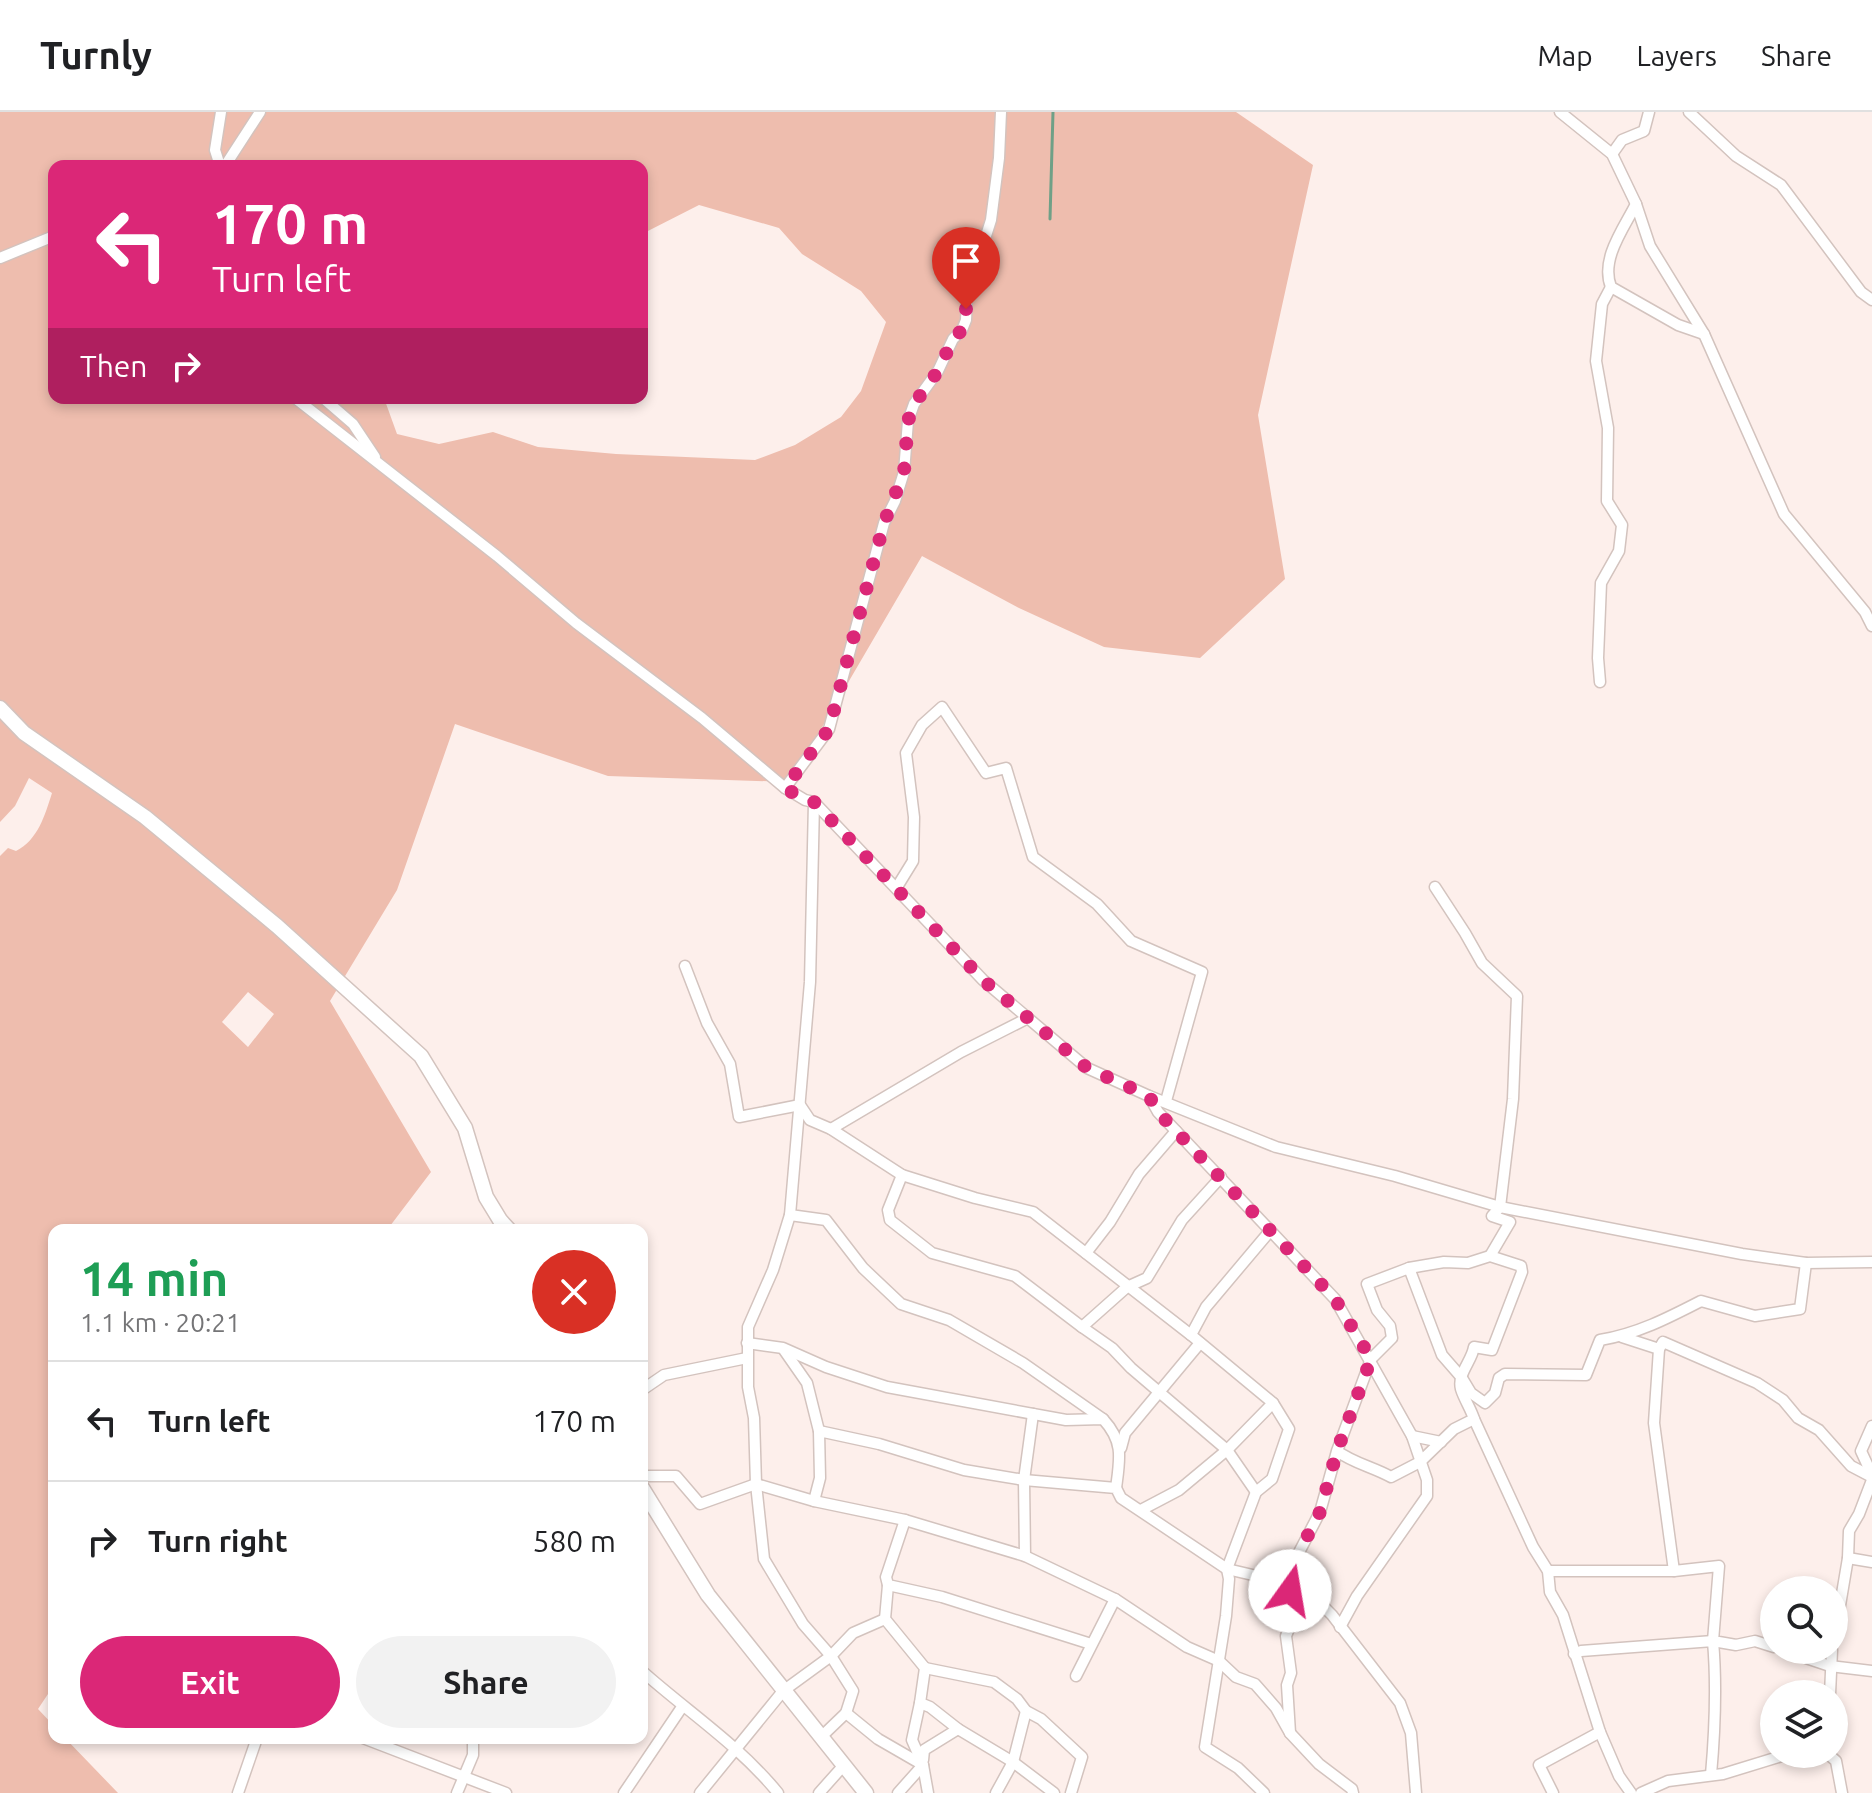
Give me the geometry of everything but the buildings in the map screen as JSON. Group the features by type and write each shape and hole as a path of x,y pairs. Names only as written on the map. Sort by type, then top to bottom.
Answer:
{"street":[{"path":"220,160 215,150 221,112"},
{"path":"227,160 260,112"},
{"path":"785,788 829,729 884,523 904,472 908,421 914,404 938,371 966,320 967,296 991,220 1001,112"},
{"path":"1560,112 1612,154 1636,204 1650,246 1704,334 1784,514 1865,612 1872,626"},
{"path":"1612,154 1622,140 1644,131 1649,112"},
{"path":"1689,112 1736,156 1781,185 1861,292 1872,300"},
{"path":"1636,204 1608,259 1607,277 1611,287 1678,325 1704,334"},
{"path":"0,258 48,238"},
{"path":"1600,682 1601,583 1619,551 1622,525 1607,501 1608,428 1596,361 1602,304 1611,287"},
{"path":"303,404 497,556 576,623 702,718 785,788 814,802 983,980 1087,1068 1276,1147 1395,1176 1500,1207 1742,1254 1806,1263 1872,1262"},
{"path":"330,404 353,424 381,466"},
{"path":"897,887 913,861 914,817 906,753 922,725 942,707 986,773 1006,768 1033,857 1097,904 1131,941 1202,972 1166,1101"},
{"path":"0,708 24,733 145,817 277,926 421,1056 465,1128 486,1197 504,1224"},
{"path":"814,802 810,982 790,1215 773,1270 748,1327 747,1358 764,1559 803,1624 831,1656 853,1691 846,1713 821,1737"},
{"path":"1435,887 1482,963 1517,996 1513,1099 1500,1207 1492,1216 1510,1222 1490,1256"},
{"path":"685,966 707,1023 730,1064 739,1117 800,1105"},
{"path":"831,1129 949,1059 1028,1018"},
{"path":"1149,1096 1158,1112 1335,1299 1412,1436 1427,1480 1427,1496 1357,1596 1340,1627"},
{"path":"800,1105 810,1120 831,1129 902,1175 963,1195 1033,1212 1273,1403 1289,1429 1272,1479 1256,1492 1227,1569 1226,1616 1205,1747 1238,1768 1264,1793"},
{"path":"1086,1253 1110,1222 1139,1174 1176,1131"},
{"path":"902,1175 888,1210 890,1220 932,1253 1015,1276 1112,1348 1227,1450 1256,1492"},
{"path":"1082,1327 1127,1287 1147,1278 1182,1220 1221,1177"},
{"path":"790,1215 826,1220 863,1268 901,1304 949,1320 1023,1363 1103,1419 1116,1433 1120,1454"},
{"path":"1270,1231 1206,1307 1196,1339 1125,1433 1116,1488 1121,1498 1227,1569 1257,1576 1322,1605 1400,1703 1411,1733 1416,1793"},
{"path":"1290,1733 1287,1685 1291,1673 1286,1636 1290,1626 1301,1625 1290,1591 1294,1562 1320,1512 1337,1451 1371,1359 1392,1338 1367,1284 1409,1268 1444,1262 1468,1263 1490,1256 1521,1266 1522,1272 1492,1350 1474,1347 1460,1386 1533,1547 1548,1571 1550,1592 1563,1615 1600,1732 1619,1776 1631,1793"},
{"path":"1409,1268 1442,1355 1471,1393 1485,1403 1495,1393 1499,1378 1505,1374 1586,1375 1600,1340 1622,1337 1701,1301 1755,1316 1800,1309 1806,1263"},
{"path":"1622,1337 1659,1349"},
{"path":"1674,1571 1654,1423 1659,1349 1663,1342 1757,1383 1783,1400 1798,1418 1819,1430 1851,1466 1872,1477"},
{"path":"747,1343 783,1348 826,1367 887,1387 1066,1420 1103,1419"},
{"path":"783,1348 807,1383 819,1431 820,1478 814,1501"},
{"path":"648,1386 664,1375 747,1358"},
{"path":"1141,1510 1179,1490 1227,1450 1273,1403"},
{"path":"1025,1556 1024,1480 1033,1414"},
{"path":"1337,1451 1350,1461 1372,1466 1391,1477 1420,1462 1454,1429 1474,1419"},
{"path":"1845,1576 1849,1531 1859,1514 1872,1477 1861,1451 1872,1426"},
{"path":"819,1431 879,1444 964,1470 1024,1480 1116,1488"},
{"path":"1412,1436 1441,1442"},
{"path":"648,1476 676,1476 700,1504 756,1484 814,1501 905,1520 1025,1556 1115,1599 1187,1647 1219,1661 1236,1677 1255,1684 1276,1708 1290,1733 1319,1764 1353,1793"},
{"path":"648,1498 708,1595 866,1793"},
{"path":"905,1520 886,1577 885,1619 925,1668 994,1682 1082,1757 1071,1793"},
{"path":"1848,1558 1872,1562"},
{"path":"1548,1571 1674,1571 1719,1566 1713,1641 1716,1676 1711,1775"},
{"path":"888,1585 942,1597 1091,1644"},
{"path":"1076,1676 1115,1599"},
{"path":"700,1793 783,1691 831,1656 853,1633 885,1619"},
{"path":"1574,1654 1713,1641 1736,1645 1760,1643"},
{"path":"1824,1664 1872,1671"},
{"path":"1830,1666 1830,1680"},
{"path":"925,1668 912,1740 923,1765 928,1793"},
{"path":"648,1676 736,1748 778,1793"},
{"path":"920,1703 1013,1762 1054,1793"},
{"path":"624,1793 682,1707"},
{"path":"996,1793 1013,1762 1026,1711"},
{"path":"846,1713 878,1739 923,1765"},
{"path":"898,1793 923,1765 924,1750 958,1729"},
{"path":"1553,1793 1539,1765 1600,1732"},
{"path":"238,1793 255,1744"},
{"path":"379,1744 506,1793"},
{"path":"457,1793 473,1755 473,1744"},
{"path":"1641,1793 1668,1781 1711,1775 1760,1762"},
{"path":"819,1793 844,1765"},
{"path":"1837,1768 1842,1793"}],"shaded area":[{"path":"0,112 1236,112 1313,165 1258,415 1285,579 1200,658 1104,647 1019,608 922,556 790,782 608,776 455,724 397,890 330,1001 431,1172 392,1224 48,1224 48,1694 38,1709 48,1720 48,1744 71,1744 118,1793 0,1793 0,856 8,848 16,851 30,840 40,826 52,793 29,778 15,806 0,822","holes":["248,992 274,1014 248,1047 222,1022"]}],"waterway":[{"path":"1050,219 1053,112"}],"route":[{"path":"966,309 962,330 953,339 938,371 914,404 908,421 904,472 884,523 829,729 785,788 814,802 983,980 1087,1068 1149,1096 1158,1112 1335,1299 1371,1359 1337,1451 1320,1512 1294,1562 1290,1591"}]}
